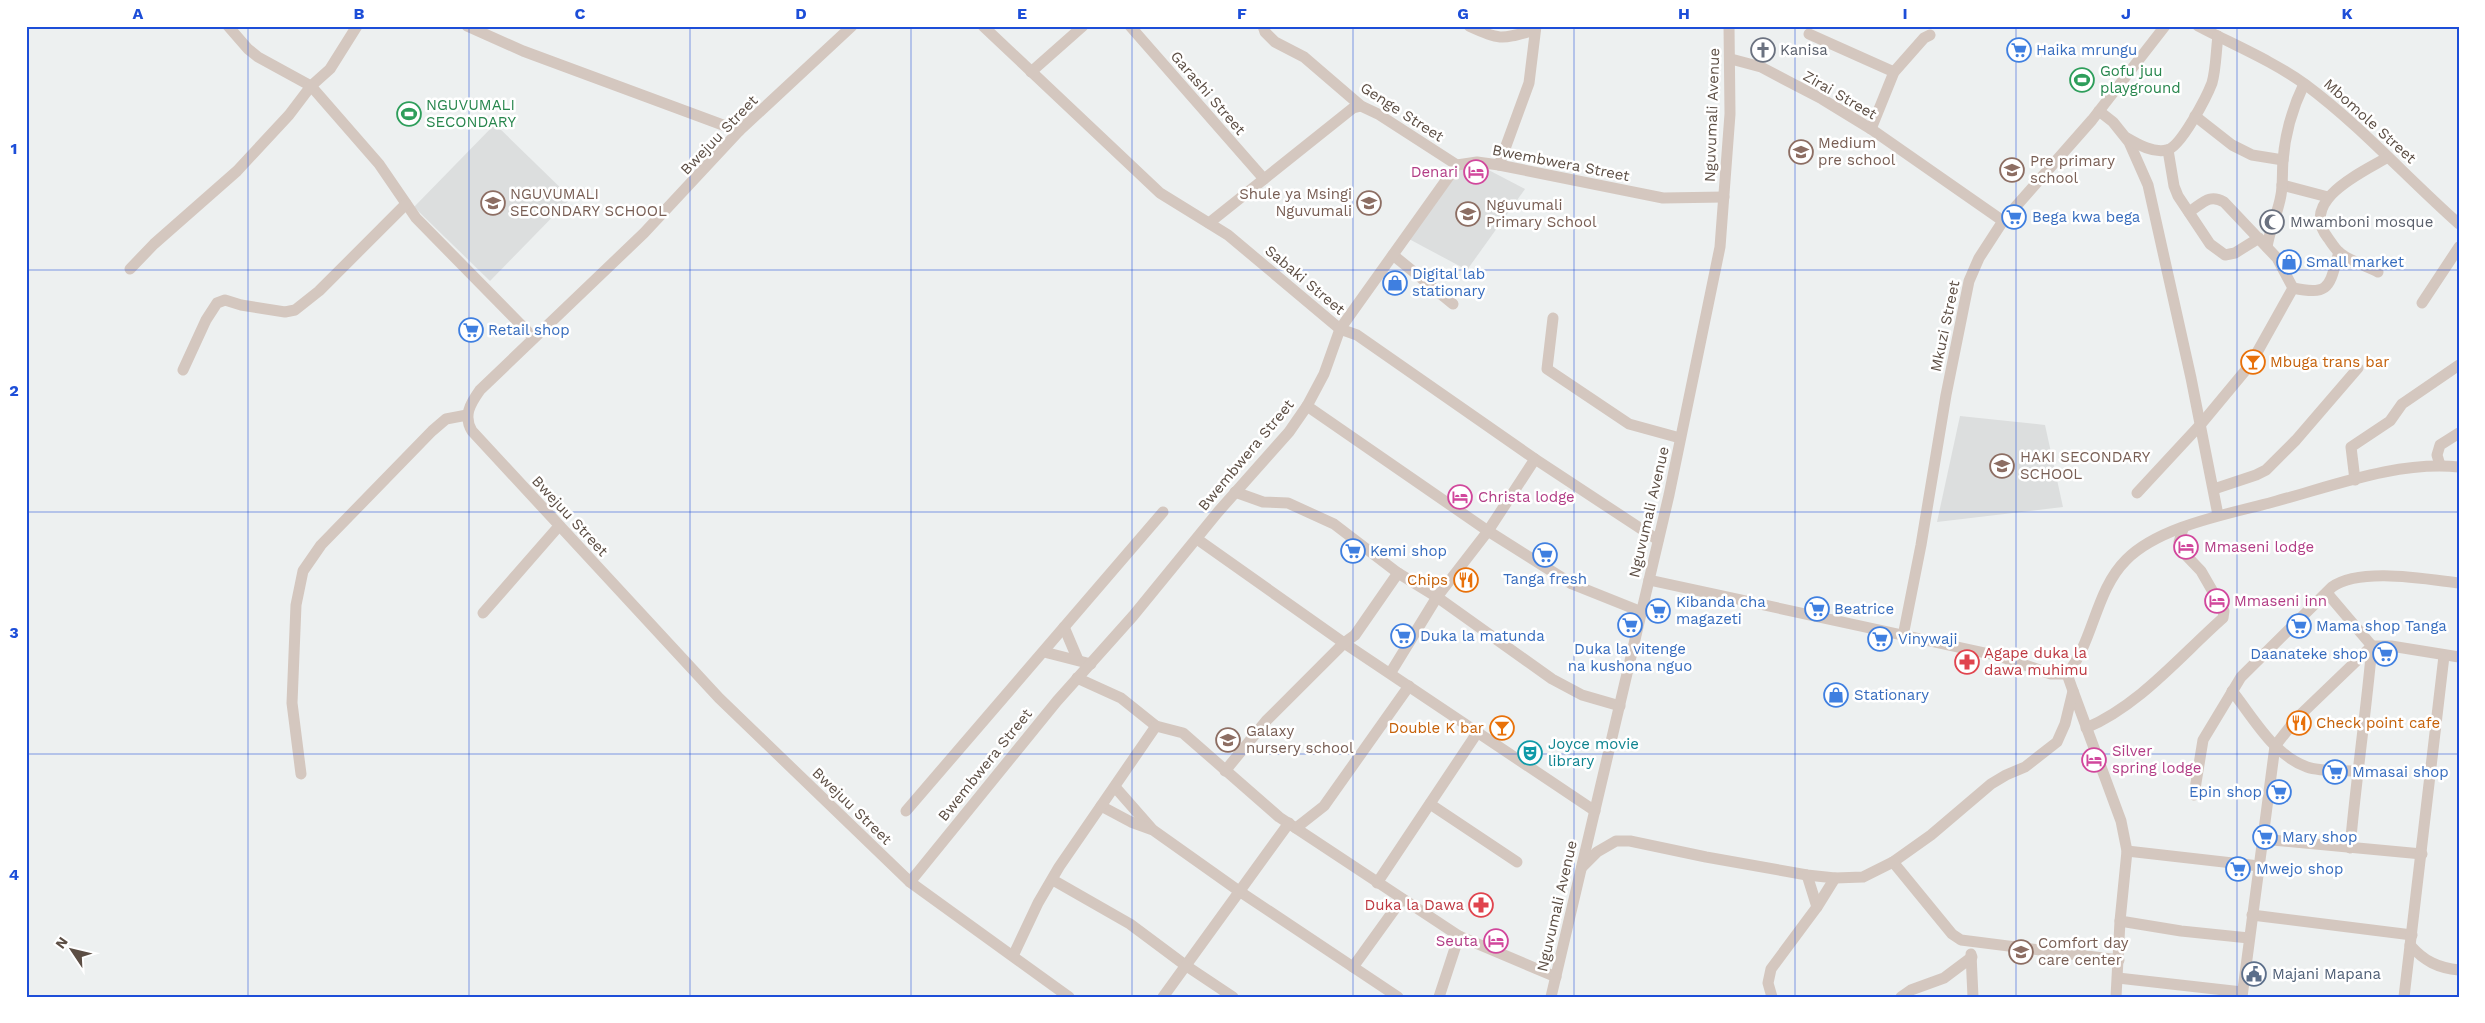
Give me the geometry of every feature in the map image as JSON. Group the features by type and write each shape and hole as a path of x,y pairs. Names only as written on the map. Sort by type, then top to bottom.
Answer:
{"street":[{"path":"228,26 248,49 258,57 311,86 379,164 416,218 533,337"},
{"path":"130,269 154,244 237,171 289,116 311,86 330,69 357,26"},
{"path":"467,26 523,51 739,131"},
{"name":"Bwejuu Street","path":"852,26 739,131 644,233 533,337 480,390 467,414 467,423 472,431 559,526 719,698 910,882 1069,997"},
{"name":"Sabaki Street","path":"983,26 1160,193 1228,235 1340,329 1357,335 1534,459 1658,540"},
{"path":"1031,72 1083,26"},
{"name":"Garashi Street","path":"1130,26 1264,179"},
{"name":"Genge Street","path":"1263,26 1265,32 1275,42 1304,58 1361,106 1378,114 1457,165"},
{"path":"1469,26 1492,37 1508,38 1536,28 1529,83 1499,165"},
{"name":"Nguvumali Avenue","path":"1551,997 1642,612 1720,247 1730,114 1731,59 1729,26"},
{"name":"Mkuzi Street","path":"1903,636 1921,545 1946,395 1969,281 1979,258 2003,221 2099,111 2166,26"},
{"name":"Mbomole Street","path":"2198,26 2254,54 2304,84 2344,115 2459,224"},
{"path":"1809,34 1894,72"},
{"path":"1871,129 1894,72 1924,38 1930,35"},
{"path":"2124,136 2150,149 2168,150 2175,146 2212,82 2218,36"},
{"name":"Zirai Street","path":"1731,59 1761,67 1871,129 2003,221"},
{"path":"2168,150 2174,186 2210,244 2225,255 2235,254 2263,242 2282,185 2288,119 2304,84"},
{"path":"1209,224 1353,108 1361,106"},
{"path":"2099,111 2113,122 2129,142 2148,185 2201,424 2218,515"},
{"path":"2194,116 2232,145 2252,155 2283,160"},
{"path":"2378,272 2339,252 2324,233 2320,220 2328,197 2337,187 2388,157"},
{"name":"Bwembwera Street","path":"910,882 1077,678 1091,664 1235,492 1289,432 1307,406 1324,374 1340,329 1457,165 1477,162 1499,165 1663,198 1724,197"},
{"path":"2282,185 2328,197"},
{"path":"2189,212 2211,198 2224,202 2277,258 2293,288"},
{"path":"182,370 206,320 217,303 225,300 241,305 285,312 295,310 319,291 406,204"},
{"path":"2422,303 2459,247"},
{"path":"2293,288 2314,292 2322,291 2328,285 2339,252"},
{"path":"1393,255 1453,304"},
{"path":"2137,493 2201,424 2250,365 2293,288"},
{"path":"1553,318 1547,369 1629,424 1680,438"},
{"path":"2355,480 2351,447 2383,426 2402,404 2459,365"},
{"path":"2214,489 2256,476 2266,470 2296,440 2358,368"},
{"path":"1307,406 1488,531 1572,584 1642,612"},
{"path":"301,774 292,703 296,605 303,571 321,545 432,431 446,420 467,414"},
{"path":"2440,465 2437,455 2440,445 2459,433"},
{"path":"1391,672 1437,597 1488,531 1534,459"},
{"path":"2067,674 2077,662 2093,618 2112,580 2126,560 2149,543 2218,515 2394,470 2440,465 2459,467"},
{"path":"1235,492 1263,502 1288,503 1334,524 1398,573 1437,597 1552,679 1582,695 1620,706"},
{"path":"906,811 1162,512"},
{"path":"483,613 559,526"},
{"path":"2086,728 2107,719 2143,691 2223,618 2224,611 2202,571 2180,549 2179,542 2183,529"},
{"path":"1196,539 1344,643 1391,672 1477,733 1595,811"},
{"path":"1225,771 1266,721 1344,643 1355,635 1398,573"},
{"path":"2194,795 2203,740 2241,677 2343,579 2366,575 2459,583"},
{"path":"1649,580 1999,656 2051,674 2067,674"},
{"path":"2327,593 2372,646 2366,715 2357,771 2350,848"},
{"path":"1064,627 1078,660"},
{"path":"2118,978 2242,994 2276,746 2297,718 2372,646 2391,646 2459,657"},
{"path":"1044,652 1091,664"},
{"path":"2404,997 2444,656"},
{"path":"2067,674 2121,821 2127,850 2120,921 2116,997"},
{"path":"1077,678 1121,698 1156,726 1183,733 1225,771 1292,826 1377,884 1459,936 1556,978"},
{"path":"1163,997 1239,891 1292,826 1324,806 1409,686"},
{"path":"1581,868 1597,852 1616,842 1630,841 1807,875 1835,878 1863,876 1893,862 1931,835 1991,784 2006,774 2025,767 2057,742 2066,724 2073,691"},
{"path":"2232,691 2276,746 2290,759 2308,768 2357,771"},
{"path":"1013,956 1038,902 1053,880 1059,867 1156,726"},
{"path":"1377,884 1477,733"},
{"path":"1115,787 1152,830 1239,891 1398,997"},
{"path":"1430,804 1517,862"},
{"path":"1101,806 1130,822 1152,830"},
{"path":"2262,840 2422,854"},
{"path":"2127,850 2259,866"},
{"path":"1893,862 1952,934 1961,940 1971,943 2119,960"},
{"path":"1807,875 1817,907"},
{"path":"1772,997 1768,983 1771,969 1817,907 1835,878"},
{"path":"1053,880 1130,924 1185,965 1233,997"},
{"path":"1353,967 1402,899"},
{"path":"2252,915 2411,940 2430,963 2443,968 2459,970"},
{"path":"2120,921 2182,932 2249,938"},
{"path":"1439,997 1459,936"},
{"path":"1971,943 1973,997"},
{"path":"1901,997 1921,986 1944,978 1972,957"}],"shaded area":[{"name":"NGUVUMALI SECONDARY SCHOOL","path":"495,124 571,198 490,281 414,207"},
{"name":"Nguvumali Primary School","path":"1479,165 1525,189 1467,270 1409,239 1460,170"},
{"name":"HAKI SECONDARY SCHOOL","path":"1960,416 2045,425 2063,507 1937,522"}],"place":[{"name":"Kanisa","path":"1763,50"},
{"name":"Haika mrungu","path":"2019,50"},
{"name":"Gofu juu playground","path":"2082,80"},
{"name":"NGUVUMALI SECONDARY","path":"409,114"},
{"name":"Medium pre school","path":"1801,152"},
{"name":"Pre primary school","path":"2012,170"},
{"name":"Denari","path":"1476,172"},
{"name":"NGUVUMALI SECONDARY SCHOOL","path":"493,203"},
{"name":"Shule ya Msingi Nguvumali","path":"1369,203"},
{"name":"Nguvumali Primary School","path":"1468,214"},
{"name":"Bega kwa bega","path":"2014,217"},
{"name":"Mwamboni mosque","path":"2272,222"},
{"name":"Small market","path":"2289,262"},
{"name":"Digital lab stationary","path":"1395,283"},
{"name":"Retail shop","path":"471,330"},
{"name":"Mbuga trans bar","path":"2253,362"},
{"name":"HAKI SECONDARY SCHOOL","path":"2002,466"},
{"name":"Christa lodge","path":"1460,497"},
{"name":"Mmaseni lodge","path":"2186,547"},
{"name":"Kemi shop","path":"1353,551"},
{"name":"Tanga fresh","path":"1545,555"},
{"name":"Chips","path":"1466,580"},
{"name":"Mmaseni inn","path":"2217,601"},
{"name":"Beatrice","path":"1817,609"},
{"name":"Kibanda cha magazeti","path":"1658,611"},
{"name":"Duka la vitenge na kushona nguo","path":"1630,625"},
{"name":"Mama shop Tanga","path":"2299,626"},
{"name":"Duka la matunda","path":"1403,636"},
{"name":"Vinywaji","path":"1880,639"},
{"name":"Daanateke shop","path":"2385,654"},
{"name":"Agape duka la dawa muhimu","path":"1967,662"},
{"name":"Stationary","path":"1836,695"},
{"name":"Check point cafe","path":"2299,723"},
{"name":"Double K bar","path":"1502,728"},
{"name":"Galaxy nursery school","path":"1228,740"},
{"name":"Joyce movie library","path":"1530,753"},
{"name":"Silver spring lodge","path":"2094,760"},
{"name":"Mmasai shop","path":"2335,772"},
{"name":"Epin shop","path":"2279,792"},
{"name":"Mary shop","path":"2265,837"},
{"name":"Mwejo shop","path":"2238,869"},
{"name":"Duka la Dawa","path":"1481,905"},
{"name":"Seuta","path":"1496,941"},
{"name":"Comfort day care center","path":"2021,952"},
{"name":"Majani Mapana","path":"2254,974"}]}
